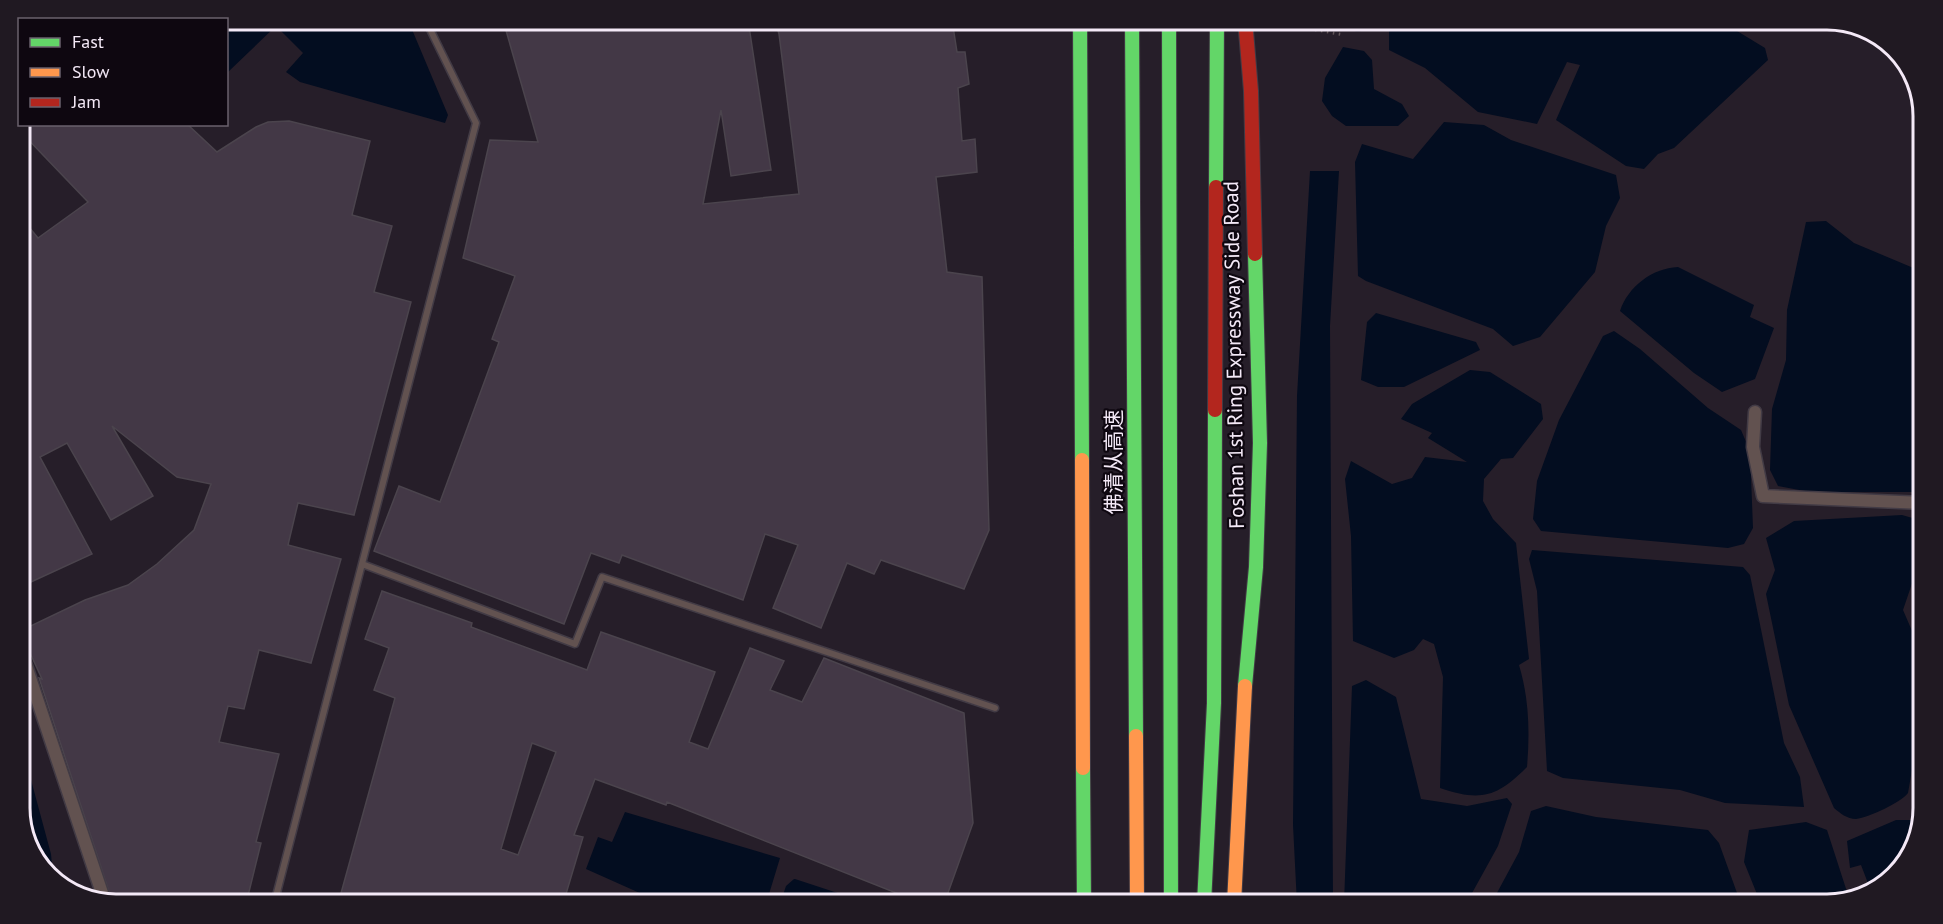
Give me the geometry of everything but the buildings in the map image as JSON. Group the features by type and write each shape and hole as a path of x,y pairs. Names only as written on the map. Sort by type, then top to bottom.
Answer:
{"main road":[{"path":"1080,30 1084,894"},
{"name":"佛清从高速","path":"1132,30 1137,894"},
{"path":"1168,30 1171,894"},
{"path":"1204,894 1214,704 1217,30"},
{"name":"Foshan 1st Ring Expressway Side Road","path":"1235,894 1245,687 1256,567 1260,444 1251,91 1246,30"}],"street":[{"path":"1755,412 1754,447 1763,496 1913,502"},
{"path":"30,678 102,892"}],"lane":[{"path":"277,894 476,123 430,30"},
{"path":"362,564 575,644 602,577 995,708"}],"path":[{"path":"1320,30 1344,35"}],"water":[{"path":"228,30 272,30 228,72"},
{"path":"280,30 412,30 448,115 445,123 300,82 286,72 303,53"},
{"path":"1389,30 1735,30 1765,48 1768,60 1674,148 1658,154 1644,169 1626,166 1556,120 1580,65 1567,62 1537,124 1478,112 1425,68 1389,50"},
{"path":"1343,47 1364,51 1372,60 1374,89 1402,104 1409,116 1398,126 1346,126 1332,116 1322,101 1325,78"},
{"path":"1444,122 1484,125 1511,140 1616,175 1620,198 1606,226 1595,272 1540,337 1513,346 1493,329 1358,276 1355,162 1362,144 1413,159"},
{"path":"1310,171 1339,171 1330,326 1333,894 1296,894 1293,825 1297,396"},
{"path":"1826,221 1854,243 1913,268 1913,492 1810,492 1778,486 1770,470 1772,409 1786,360 1787,310 1806,222"},
{"path":"1678,267 1754,305 1750,317 1774,328 1755,379 1722,392 1694,373 1620,311 1629,294 1642,280 1659,271"},
{"path":"1376,313 1476,342 1480,350 1404,387 1378,387 1361,380 1367,322"},
{"path":"1614,331 1640,349 1708,408 1741,430 1750,451 1753,528 1744,544 1728,548 1541,531 1533,519 1537,481 1559,420 1603,336"},
{"path":"1470,370 1490,372 1541,404 1543,419 1513,458 1501,459 1484,479 1483,501 1493,519 1516,543 1529,659 1519,665 1527,703 1528,741 1527,767 1497,791 1478,795 1467,795 1440,788 1443,677 1434,644 1423,639 1414,650 1394,658 1353,641 1351,536 1345,479 1351,461 1392,484 1412,478 1425,457 1467,462 1428,438 1432,433 1401,419 1412,404"},
{"path":"1902,515 1913,518 1913,580 1903,610 1913,633 1913,764 1908,793 1884,809 1862,818 1853,819 1834,808 1789,705 1766,594 1775,570 1766,538 1794,521"},
{"path":"1532,550 1743,567 1750,575 1784,743 1800,777 1804,807 1725,803 1680,790 1563,778 1547,771 1537,591 1529,559"},
{"path":"1366,680 1396,697 1421,799 1467,806 1507,798 1512,804 1498,846 1472,894 1344,894 1352,686"},
{"path":"30,776 51,854 52,866 39,846 32,824"},
{"path":"1546,806 1596,817 1708,830 1719,843 1737,894 1496,894 1519,852 1531,811"},
{"path":"625,812 780,858 769,894 642,894 586,869 598,837 612,842"},
{"path":"1896,820 1912,820 1904,846 1892,865 1868,883 1861,865 1850,868 1847,841"},
{"path":"1806,822 1827,830 1847,891 1827,894 1757,894 1744,862 1749,830"},
{"path":"794,879 840,894 783,894 786,886"}],"traffic: fast":[{"path":"1080,30 1082,460"},
{"path":"1132,30 1136,736"},
{"path":"1169,30 1171,894"},
{"path":"1216,187 1217,30"},
{"path":"1245,686 1256,567 1260,443 1255,254"},
{"path":"1204,894 1214,703 1215,410"},
{"path":"1083,768 1084,894"}],"traffic: slow":[{"path":"1082,460 1083,768"},
{"path":"1235,894 1245,686"},
{"path":"1136,736 1137,894"}],"traffic: jam":[{"path":"1246,30 1251,91 1255,254"},
{"path":"1215,410 1216,187"}]}
